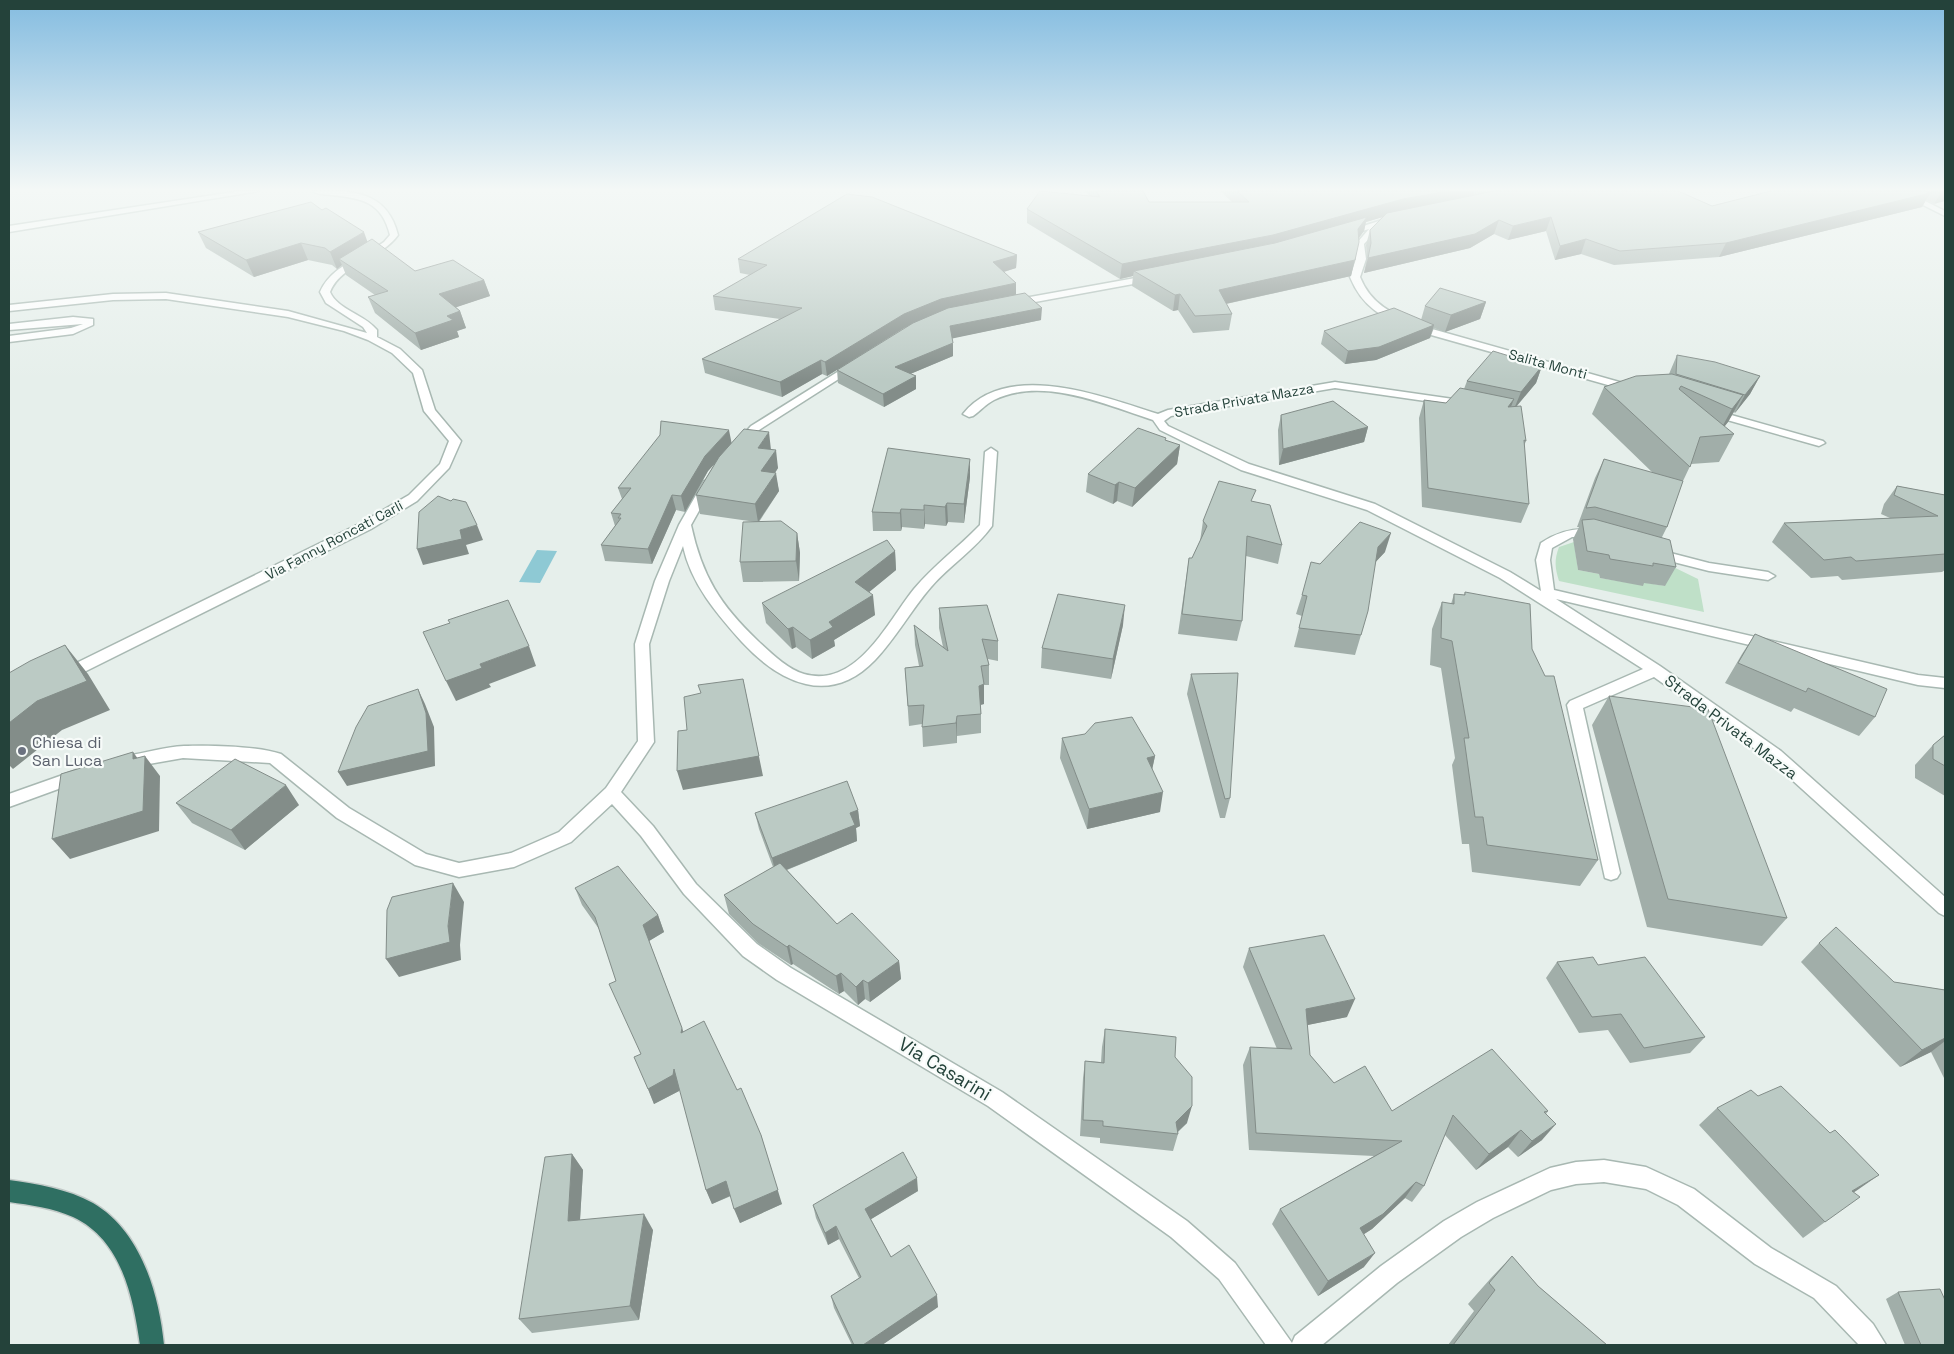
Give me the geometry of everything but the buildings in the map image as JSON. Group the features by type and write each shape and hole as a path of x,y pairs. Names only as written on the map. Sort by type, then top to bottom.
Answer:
{"highway":[{"path":"9,1192 39,1195 86,1212 115,1237 136,1269 149,1310 152,1345"}],"street":[{"path":"372,338 372,330 367,324 330,301 325,292 333,278 374,254"},
{"name":"Salita Monti","path":"1361,254 1355,277 1362,294 1384,312 1421,329 1647,393"},
{"path":"1002,304 1162,276"},
{"name":"Via Fanny Roncati Carli","path":"9,308 113,297 166,296 288,314 348,329 372,338 396,352 418,372 430,412 455,441 445,465 412,498 366,526 54,681"},
{"path":"9,327 73,320 89,322 88,325 73,331 9,339"},
{"path":"729,457 756,428 867,356"},
{"name":"Strada Privata Mazza","path":"1481,407 1389,391 1335,385 1177,411 1159,418 1158,422 1164,428 1245,467 1371,507 1549,598 1775,755 1945,908"},
{"path":"970,414 991,397 1005,392 1040,389 1096,400 1159,418"},
{"path":"1694,408 1819,443"},
{"path":"685,525 696,566 718,604 750,644 791,675 820,681 835,679 851,672 878,647 926,584 986,526 991,452"},
{"path":"9,801 102,768 183,752 258,754 275,758 343,813 421,860 459,870 514,860 565,837 612,793 646,742 642,644 662,581 685,525 716,472"},
{"path":"1606,536 1585,532 1566,533 1546,546 1543,560 1549,598 1899,675 1945,683"},
{"path":"1639,548 1709,567 1768,576"},
{"path":"1611,873 1575,705 1655,670"},
{"name":"Via Casarini","path":"612,793 647,831 690,889 750,950 784,974 995,1099 1179,1229 1227,1271 1281,1345"},
{"path":"1304,1345 1354,1301 1428,1247 1492,1205 1551,1179 1578,1172 1638,1176 1657,1182 1684,1195 1764,1257 1824,1292 1874,1345"}],"green space":[{"path":"1574,542 1578,570 1599,574 1600,578 1642,585 1642,582 1665,586 1659,560 1698,579 1704,612 1559,581 1556,556 1559,547"}],"water":[{"path":"537,550 557,551 540,583 519,582"}],"place":[{"name":"Chiesa di San Luca","path":"22,751"}]}
